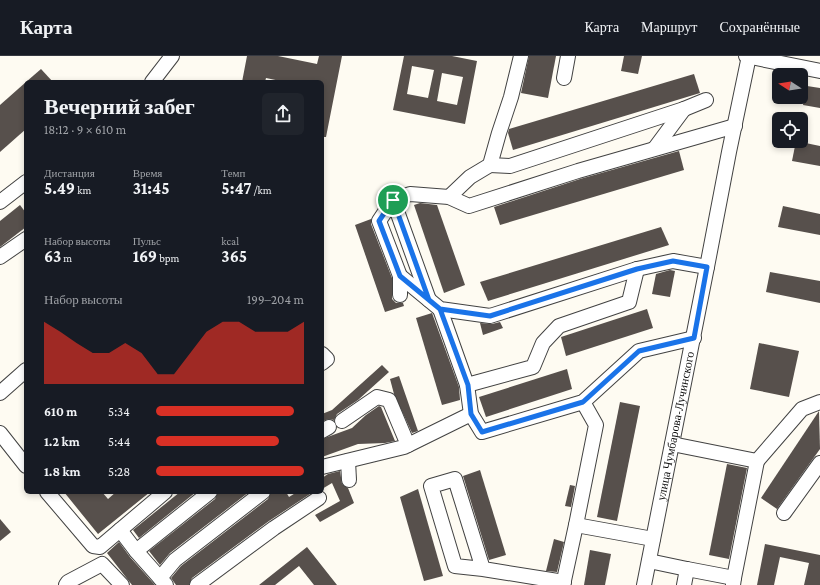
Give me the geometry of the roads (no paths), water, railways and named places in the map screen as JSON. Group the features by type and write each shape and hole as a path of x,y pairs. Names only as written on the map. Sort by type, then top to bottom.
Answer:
{"street":[{"path":"490,165 511,97 520,56"},
{"path":"564,78 568,56"},
{"path":"748,56 820,71"},
{"name":"улица Чумбарова-Лучинского","path":"644,585 694,338 748,56"},
{"path":"153,80 166,58"},
{"path":"449,197 470,177 490,165 510,166 684,109 706,100"},
{"path":"655,148 684,109"},
{"path":"400,295 400,276 379,221 393,200 410,194 449,197 469,206 655,148 735,126"},
{"path":"0,202 24,185"},
{"path":"393,200 429,300"},
{"path":"0,257 24,240"},
{"path":"440,309 490,316 637,269 673,261 707,267"},
{"path":"468,385 533,367 543,343 559,326 629,302 637,269"},
{"path":"400,276 440,309 468,385 471,414 482,432 583,402 639,351 694,338"},
{"path":"0,393 24,372"},
{"path":"342,421 377,397 389,400 408,445"},
{"path":"483,569 455,479 431,486 455,566 483,569 563,584 596,425 583,402"},
{"path":"649,561 733,581 757,462 802,409 820,402"},
{"path":"324,467 408,445 471,414"},
{"path":"0,433 24,463"},
{"path":"672,444 757,462"},
{"path":"348,461 349,480"},
{"path":"784,513 820,463"},
{"path":"49,494 93,546 100,547 163,494"},
{"path":"136,551 207,494"},
{"path":"120,530 136,551 164,581 176,560 260,494"},
{"path":"197,585 274,528 319,498"},
{"path":"576,525 653,539"},
{"path":"66,585 68,582 102,564 122,585"},
{"path":"684,585 687,569"}]}
